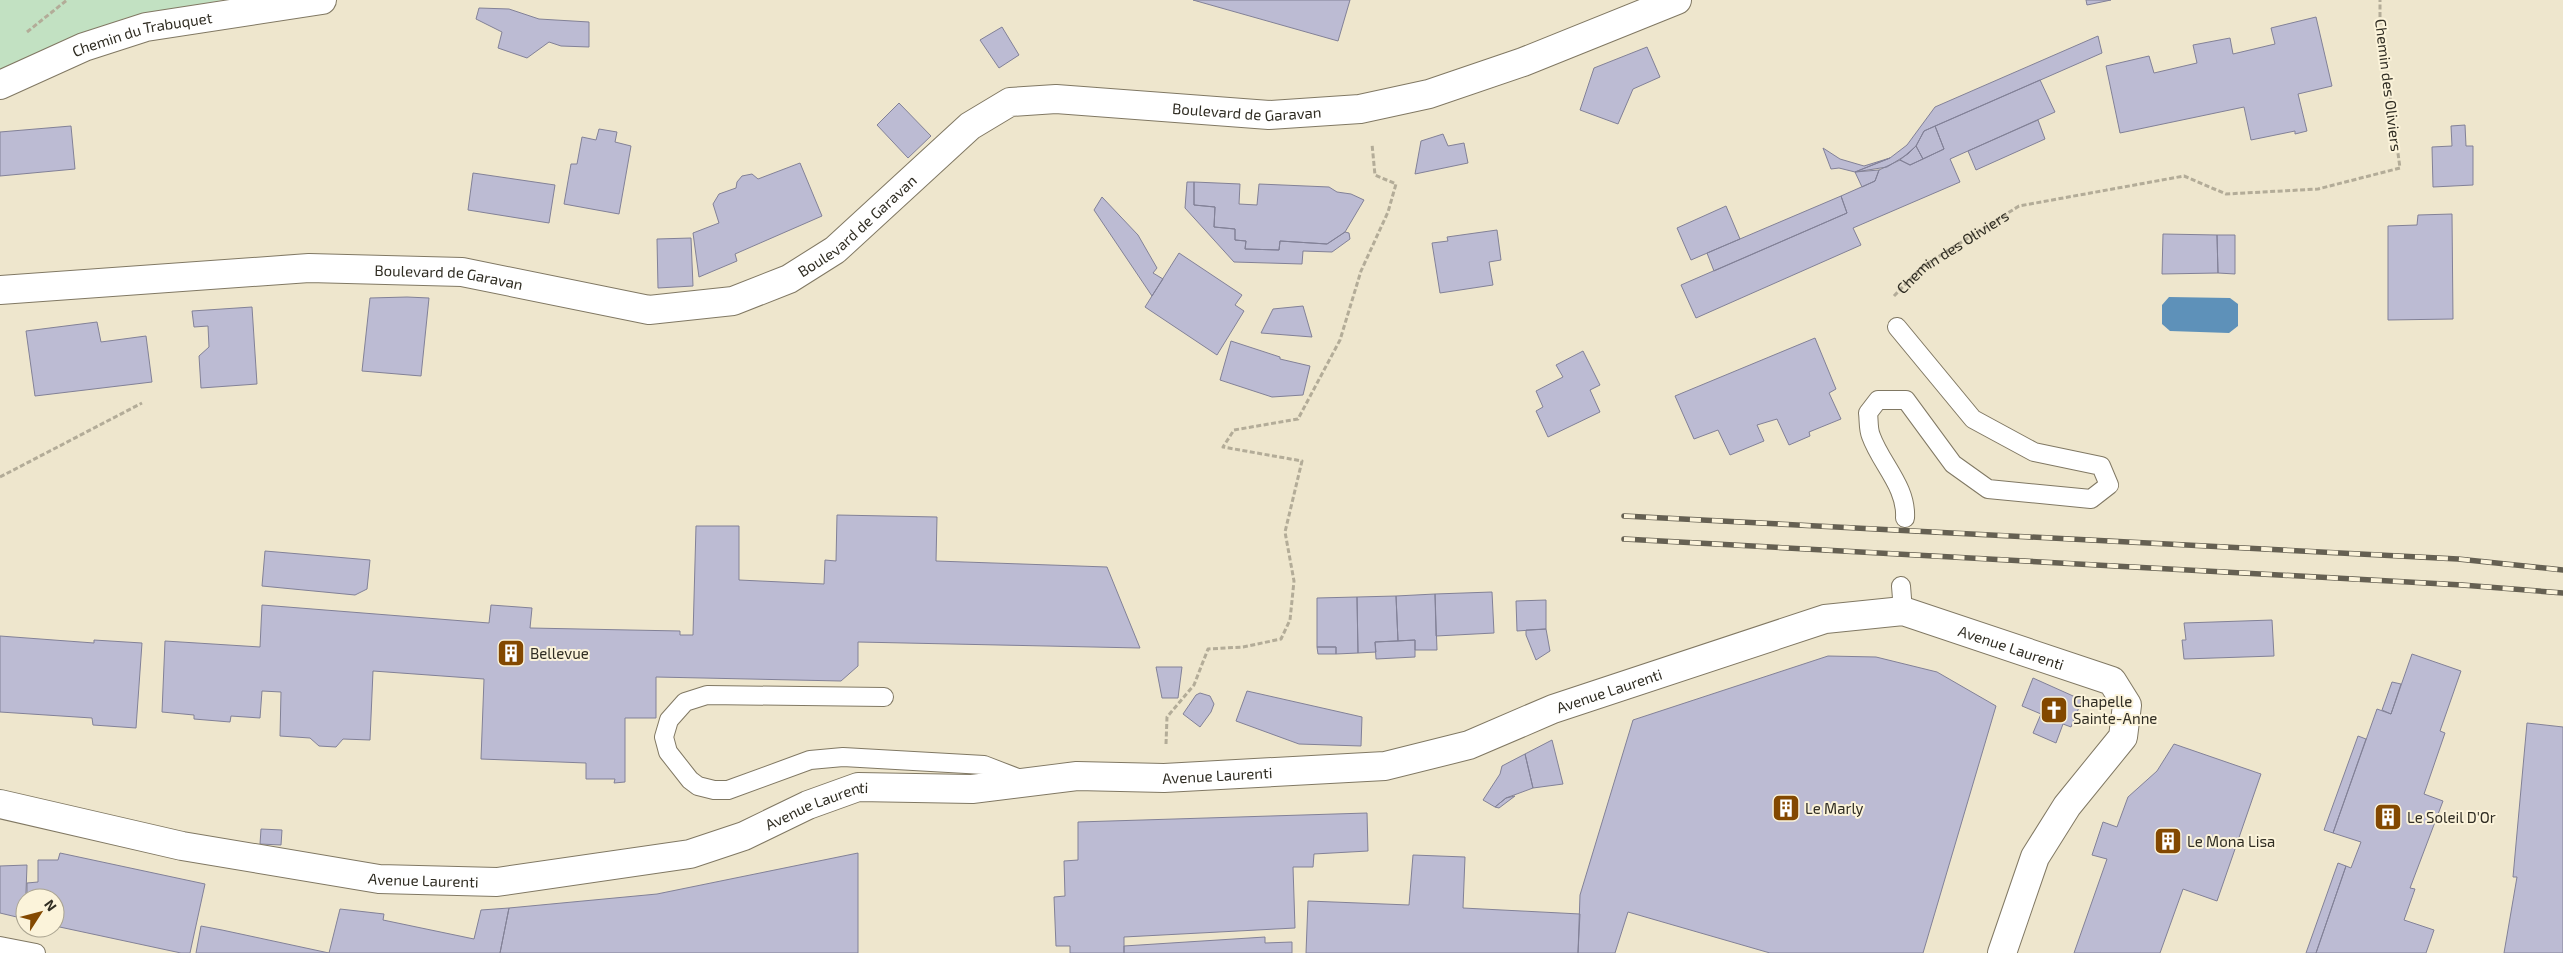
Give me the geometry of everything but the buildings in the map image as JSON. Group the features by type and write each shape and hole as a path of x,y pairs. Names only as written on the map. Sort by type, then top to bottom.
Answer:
{"street":[{"name":"Chemin du Trabuquet","path":"0,86 84,47 146,27 322,0"},
{"name":"Boulevard de Garavan","path":"0,290 309,268 462,272 649,310 733,301 789,279 835,250 970,126 1010,102 1056,99 1268,116 1360,109 1429,94 1457,85 1523,62 1677,0"},
{"name":"Avenue Laurenti","path":"0,804 182,846 379,879 497,882 690,854 744,836 808,805 858,787 972,790 1077,776 1164,778 1385,766 1469,745 1553,709 1825,619 1902,599 2112,681 2127,705 2123,738 2067,806 2035,856 2002,953"}],"lane":[{"path":"1897,327 1973,419 2034,452 2101,466 2109,485 2091,499 1988,490 1953,464 1906,400 1878,400 1868,413 1870,435 1898,486 1906,508 1905,518"},
{"path":"884,697 707,695 685,702 669,720 664,737 668,752 690,780 714,790 728,790 810,760 843,757 984,765 1029,782"},
{"path":"0,946 36,953"}],"path":[{"path":"22,37 66,0"},
{"name":"Chemin des Oliviers","path":"1897,327 1892,298 1922,267 2019,206 2184,176 2226,194 2318,189 2400,168 2380,22 2380,0"},
{"path":"1164,778 1167,717 1194,685 1208,649 1243,647 1281,639 1290,620 1294,581 1285,532 1302,461 1223,447 1234,430 1298,419 1340,340 1361,272 1388,212 1396,184 1375,175 1370,145 1378,141"},
{"path":"0,477 142,403"}],"green space":[{"path":"0,0 223,0 125,18 0,70"}],"water":[{"path":"2169,297 2230,298 2238,304 2238,326 2229,333 2170,331 2162,324 2162,305"}],"railway":[{"path":"1624,516 2458,559 2563,570"},
{"path":"1624,539 2462,585 2563,593"}],"place":[{"name":"Bellevue","path":"511,653"},
{"name":"Chapelle Sainte-Anne","path":"2054,710"},
{"name":"Le Marly","path":"1786,808"},
{"name":"Le Soleil D'Or","path":"2388,817"},
{"name":"Le Mona Lisa","path":"2168,841"}]}
